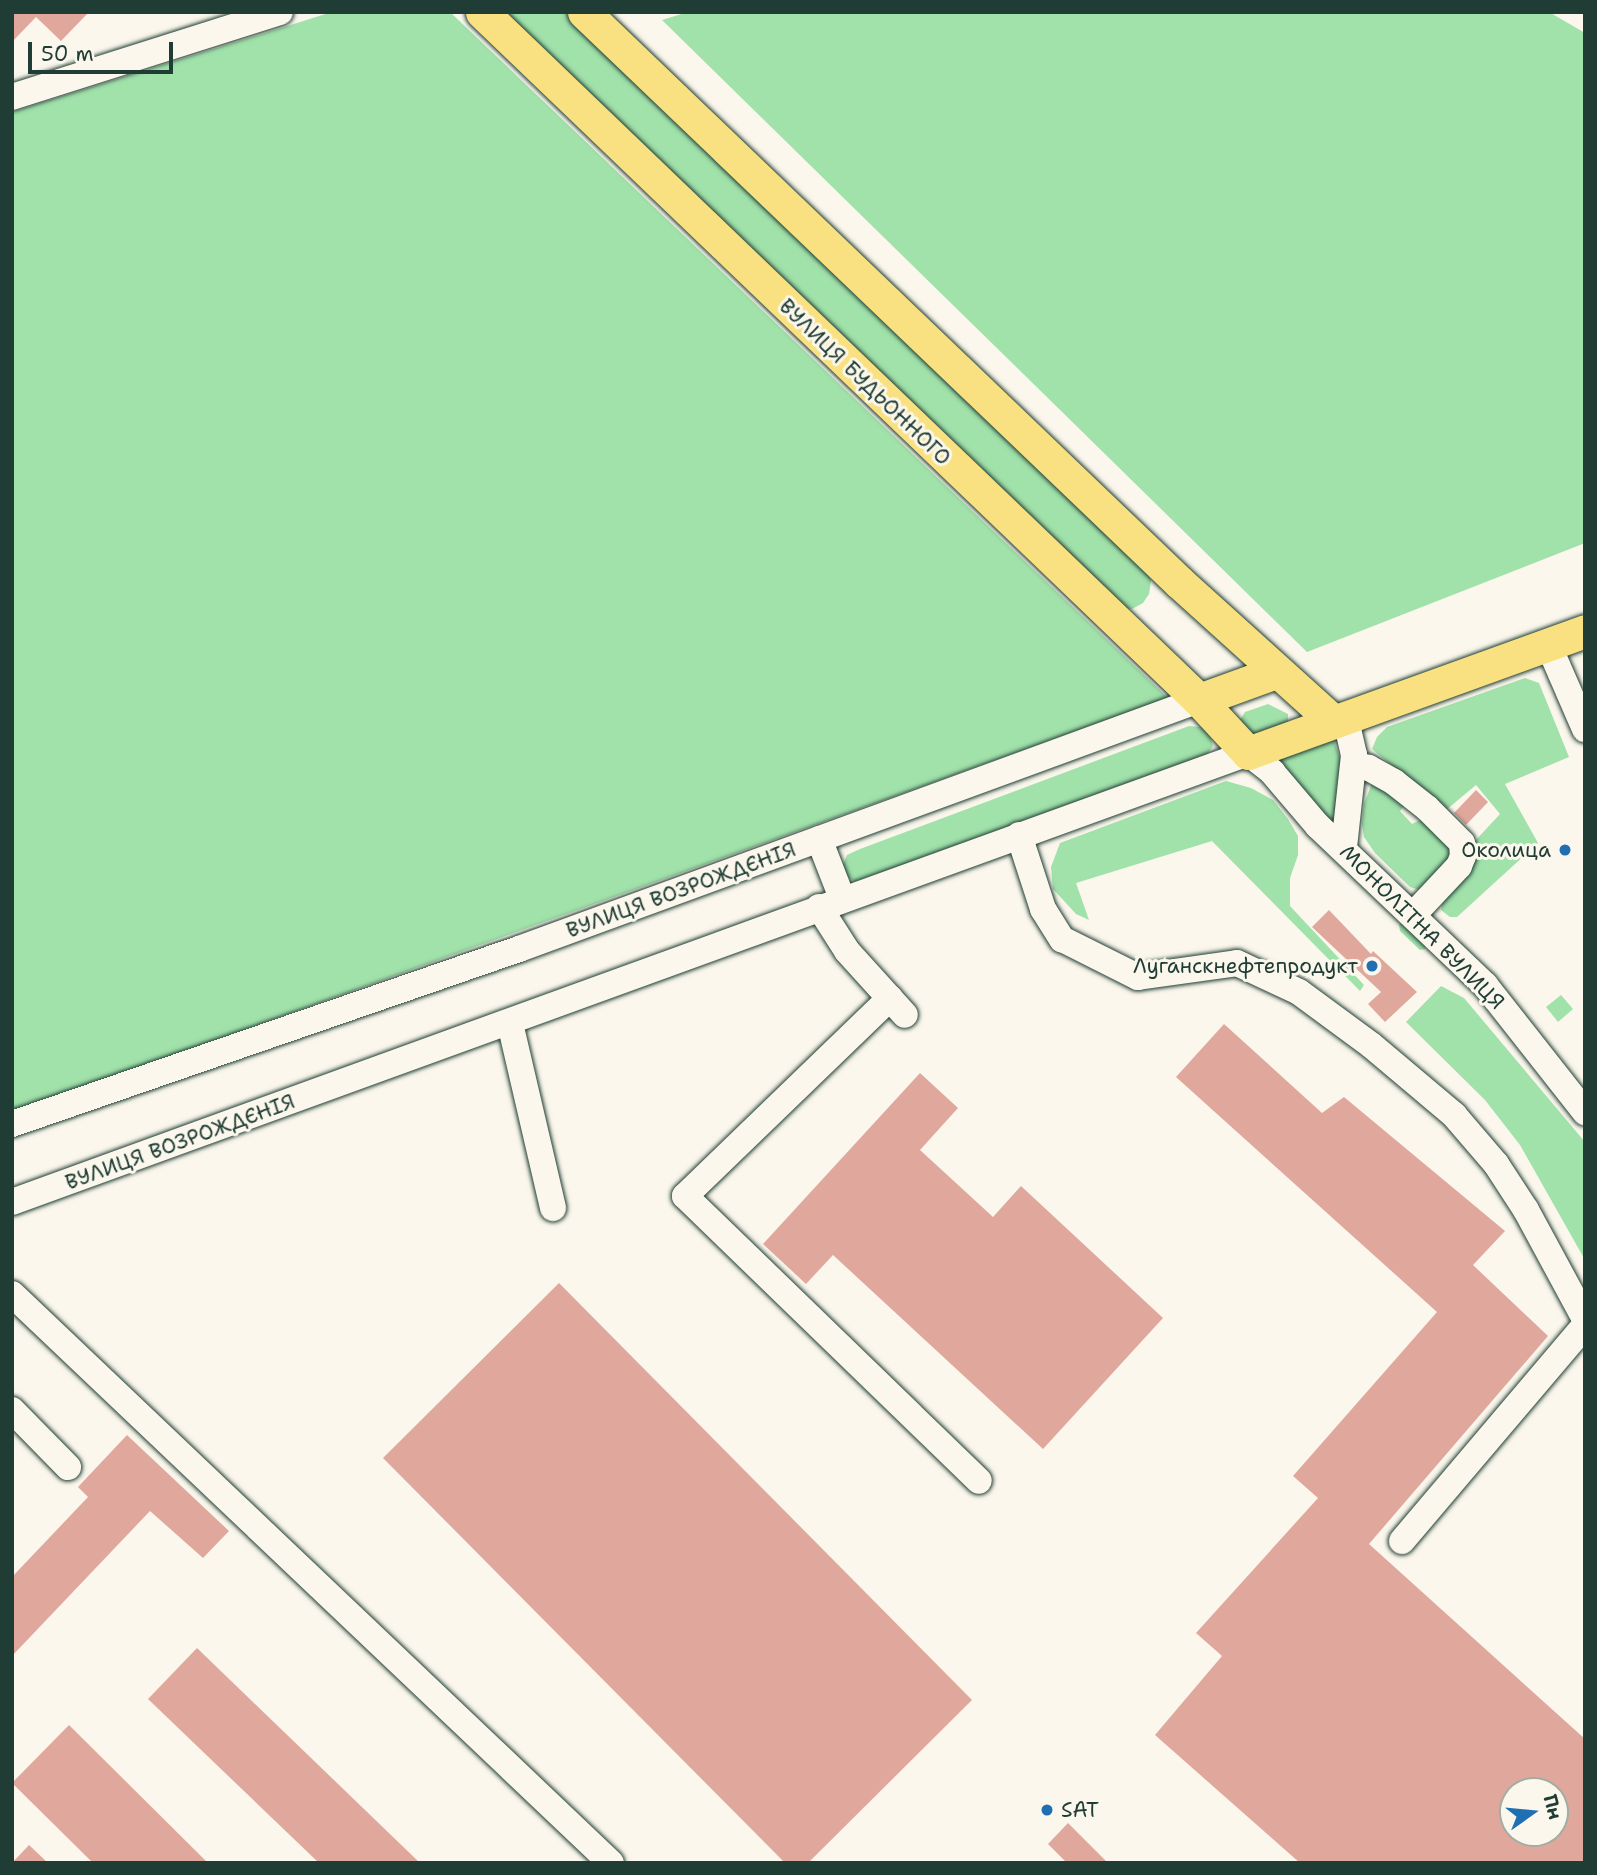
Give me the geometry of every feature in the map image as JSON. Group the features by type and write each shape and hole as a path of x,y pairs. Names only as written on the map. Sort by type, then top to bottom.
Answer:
{"main road":[{"name":"ВУЛИЦЯ БУДЬОННОГО","path":"482,12 1199,701 1248,753"},
{"path":"584,12 1276,672 1339,719"},
{"name":"ВУЛИЦЯ ВОЗРОЖДЄНІЯ","path":"1248,753 1585,631"},
{"name":"ВУЛИЦЯ ВОЗРОЖДЄНІЯ","path":"1199,701 1276,672"}],"street":[{"path":"12,97 280,12"},
{"path":"1548,644 1585,729"},
{"name":"ВУЛИЦЯ ВОЗРОЖДЄНІЯ","path":"12,1124 519,949 1199,701"},
{"path":"1339,719 1353,742 1354,765 1344,847"},
{"name":"ВУЛИЦЯ ВОЗРОЖДЄНІЯ","path":"12,1202 1248,753"},
{"name":"МОНОЛІТНА ВУЛИЦЯ","path":"1248,753 1272,772 1318,826 1344,847 1485,985 1585,1112"},
{"path":"1354,765 1369,768 1394,782 1427,808 1462,843 1463,856 1459,866 1413,915"},
{"path":"1019,835 1043,909 1062,939 1138,977 1237,963 1299,992 1371,1045 1454,1115 1496,1164 1526,1210 1585,1320"},
{"path":"819,839 831,903 847,951 897,1006 685,1196 979,1481"},
{"path":"510,1023 553,1208"},
{"path":"12,1294 611,1863"},
{"path":"1402,1541 1585,1325"},
{"path":"12,1410 68,1467"}],"green space":[{"path":"332,12 450,12 1168,698 12,1113 12,112"},
{"path":"501,12 567,12 1146,568 1151,581 1149,594 1143,603 1132,609 1116,607"},
{"path":"688,12 1549,12 1585,33 1585,543 1307,652 662,20"},
{"path":"1525,678 1539,683 1569,757 1505,784 1538,843 1457,917 1450,917 1441,910 1442,903 1464,879 1475,841 1500,814 1476,785 1446,810 1372,749 1377,737 1387,727"},
{"path":"1268,704 1288,714 1288,724 1257,738 1240,720 1245,712"},
{"path":"1189,726 1201,727 1210,735 1213,746 1206,756 857,883 845,875 843,864 847,855 860,849"},
{"path":"1329,740 1334,741 1342,765 1334,826 1281,768 1281,759"},
{"path":"1226,781 1251,788 1273,800 1288,819 1298,836 1298,855 1290,878 1290,906 1364,985 1360,991 1212,841 1076,883 1089,920 1076,914 1053,889 1051,867 1060,843"},
{"path":"1372,783 1405,805 1400,811 1412,824 1422,819 1449,844 1450,863 1420,890 1410,887 1375,853 1364,837 1364,804"},
{"path":"1403,923 1426,946 1425,949 1420,950 1400,931 1399,924"},
{"path":"1441,986 1464,998 1585,1142 1585,1260 1520,1145 1485,1100 1406,1022"},
{"path":"1561,995 1573,1009 1558,1022 1546,1007"}],"building":[{"path":"12,12 89,12 61,41 36,17 12,42"},
{"path":"1476,790 1488,802 1466,825 1454,813"},
{"path":"1329,910 1371,954 1373,951 1417,992 1385,1022 1368,1004 1381,992 1312,927"},
{"path":"1224,1024 1322,1113 1344,1097 1505,1231 1473,1265 1548,1336 1369,1544 1585,1739 1585,1863 1300,1863 1155,1735 1222,1656 1196,1633 1318,1498 1293,1476 1437,1312 1176,1077"},
{"path":"920,1073 958,1108 920,1150 993,1217 1021,1186 1163,1318 1043,1449 833,1255 806,1284 763,1244"},
{"path":"559,1283 972,1700 808,1863 785,1863 383,1458"},
{"path":"127,1435 229,1531 203,1558 150,1511 12,1656 12,1577 88,1497 78,1487"},
{"path":"197,1648 420,1863 319,1863 148,1699"},
{"path":"69,1725 208,1863 93,1863 12,1783"},
{"path":"1068,1823 1108,1863 1067,1863 1048,1844"},
{"path":"29,1845 48,1863 12,1863"}],"place":[{"name":"Околица","path":"1565,850"},
{"name":"Луганскнефтепродукт","path":"1372,966"},
{"name":"SAT","path":"1047,1810"}]}
